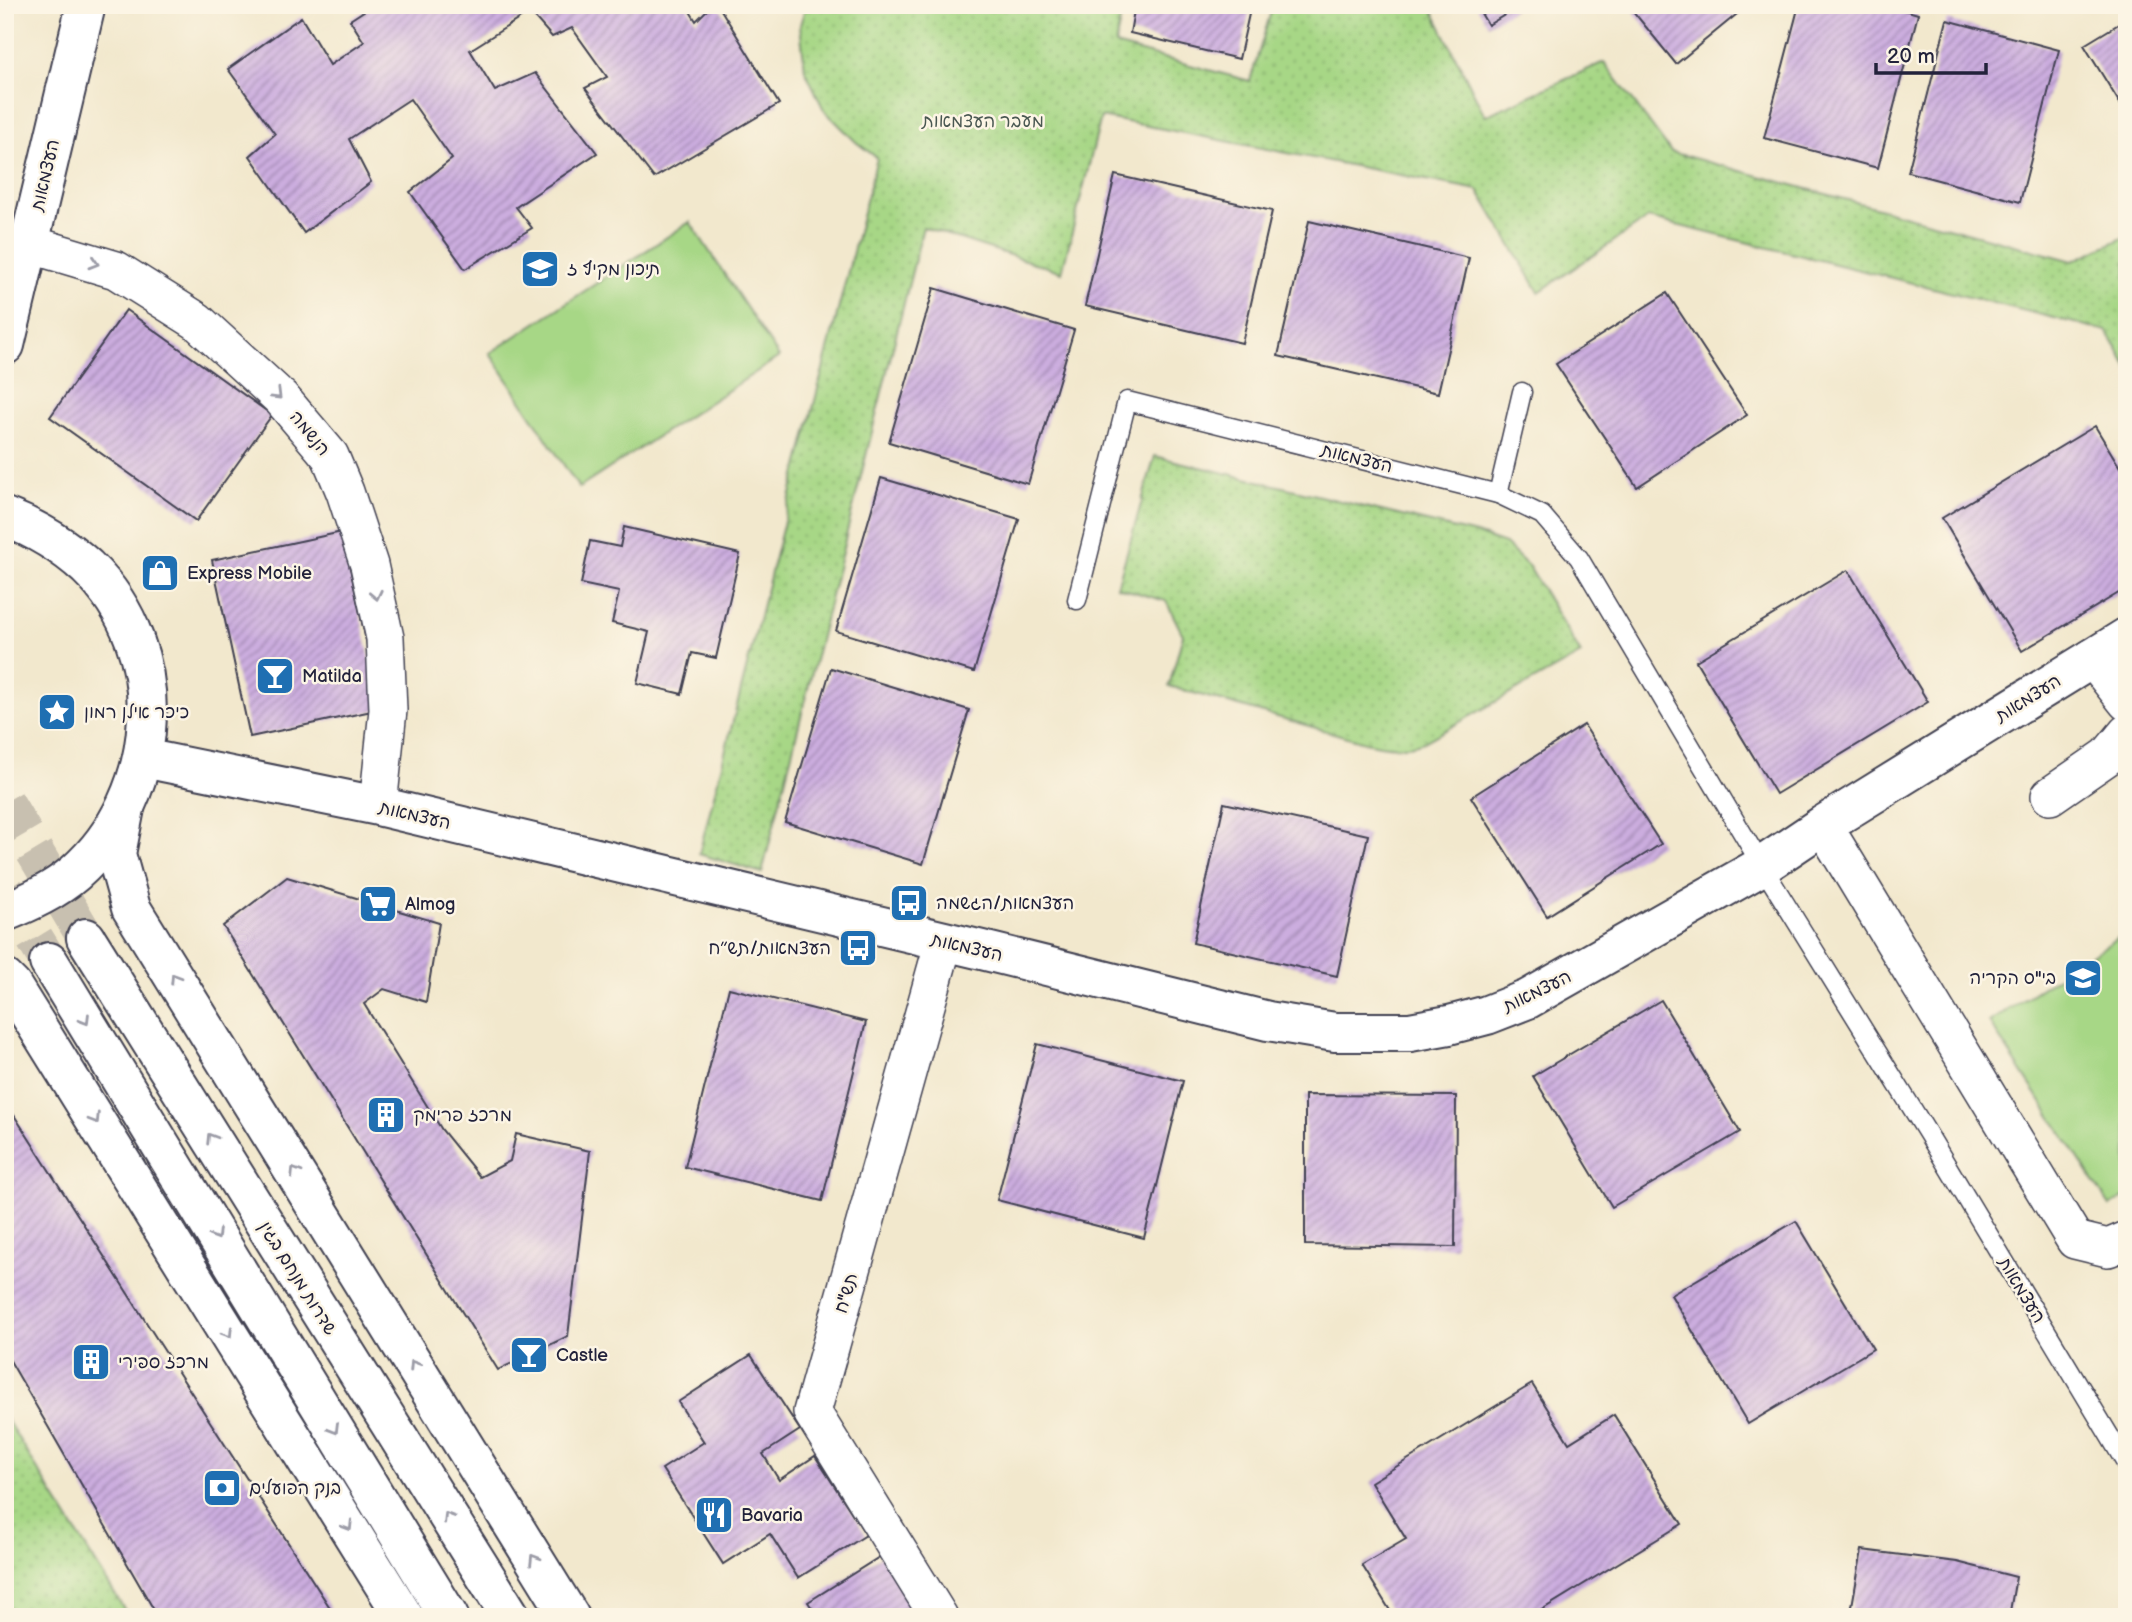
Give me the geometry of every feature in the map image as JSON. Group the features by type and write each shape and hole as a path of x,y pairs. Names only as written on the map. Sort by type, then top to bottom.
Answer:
{"main road":[{"name":"העצמאות","path":"5,345 86,5"},
{"path":"5,517 62,546 88,569 110,595 127,624 139,656 146,689 148,723 136,783 125,808 103,844 74,873 40,897 5,912"},
{"name":"העצמאות","path":"143,758 378,806 1268,1021 1335,1032 1410,1032 1487,1015 1528,999 1762,866 1823,825 2127,637"},
{"path":"125,808 116,854 131,908 570,1617"},
{"name":"שדרות מנחם בגין","path":"86,938 511,1617"},
{"path":"49,962 449,1617"},
{"path":"5,979 404,1617"}],"street":[{"name":"הנשמה","path":"29,244 116,270 197,321 281,398 330,456 369,565 385,638 388,710 378,806"},
{"path":"2092,658 2127,702"},
{"path":"2050,796 2108,755 2127,733"},
{"path":"1823,825 2075,1240 2108,1248 2127,1240"},
{"name":"תש\"ח","path":"939,1617 812,1412 944,941"}],"lane":[{"path":"1498,494 1522,392"},
{"name":"העצמאות","path":"1077,600 1128,401 1498,494 1542,515 1579,558 1762,866 1928,1134 2127,1465"}],"green space":[{"name":"מעבר העצמאות","path":"806,5 1123,5 1115,45 1250,81 1273,5 1430,5 1485,116 1604,62 1671,152 2073,261 2127,236 2127,366 2107,331 1648,218 1539,292 1478,190 1101,117 1062,272 923,227 762,873 699,854 877,158 856,142 824,110 805,70 800,25"},
{"path":"690,222 779,357 579,488 490,353"},
{"path":"1155,456 1476,534 1505,544 1529,567 1581,654 1424,742 1402,746 1365,742 1169,686 1183,635 1166,601 1117,587"},
{"path":"2127,932 2127,1195 2110,1206 1989,1022"},
{"path":"5,1417 129,1617 5,1617"}],"building":[{"path":"373,5 686,5 696,21 712,5 718,5 779,104 654,178 585,88 607,77 572,28 552,37 530,12 470,50 495,91 535,73 597,153 516,207 532,228 465,269 410,192 452,159 410,99 349,139 371,182 304,233 250,156 275,134 228,69 301,17 330,65 364,42 350,20"},
{"path":"1135,5 1251,5 1239,59 1130,33"},
{"path":"1476,5 1521,5 1488,25"},
{"path":"1628,5 1748,5 1676,64"},
{"path":"1799,5 1887,5 1918,14 1878,168 1764,138"},
{"path":"2127,19 2127,115 2084,45"},
{"path":"1947,20 2059,50 2020,202 1908,172"},
{"path":"1115,175 1272,211 1242,343 1085,306"},
{"path":"1309,221 1469,258 1438,393 1278,356"},
{"path":"934,288 1074,330 1028,484 889,442"},
{"path":"1667,293 1747,415 1637,487 1556,364"},
{"path":"126,310 272,415 196,521 50,417"},
{"path":"2095,426 2127,479 2127,588 2022,651 1942,518"},
{"path":"881,478 1019,519 974,672 836,631"},
{"path":"624,527 740,554 716,658 692,653 682,694 637,683 649,632 612,623 619,592 581,584 590,541 620,547"},
{"path":"342,532 381,709 250,737 212,560"},
{"path":"1848,570 1928,702 1776,794 1696,661"},
{"path":"831,668 969,710 923,864 785,822"},
{"path":"1584,725 1661,844 1547,916 1471,797"},
{"path":"1224,803 1368,835 1337,976 1193,943"},
{"name":"מרכז פרימק","path":"287,877 439,923 426,1002 384,989 364,1004 442,1130 480,1177 510,1161 516,1134 590,1151 568,1336 498,1370 223,926"},
{"path":"729,988 866,1022 822,1201 685,1167"},
{"path":"1661,1000 1740,1132 1612,1207 1533,1076"},
{"path":"1037,1044 1183,1081 1144,1238 997,1200"},
{"path":"1305,1095 1456,1096 1455,1247 1305,1245"},
{"name":"מרכז ספירי","path":"5,1101 336,1617 158,1617 5,1352"},
{"path":"1796,1221 1873,1349 1748,1424 1671,1295"},
{"path":"751,1355 800,1430 763,1454 779,1480 815,1456 866,1535 798,1578 770,1534 723,1564 662,1469 704,1442 678,1402"},
{"path":"1532,1384 1569,1443 1614,1415 1682,1524 1530,1617 1394,1617 1362,1565 1406,1539 1371,1482"},
{"path":"1862,1550 1957,1562 2016,1577 2009,1617 1850,1617"},
{"path":"881,1556 920,1617 818,1617 808,1602"}],"tunnel":[{"path":"5,802 86,938"},
{"path":"5,890 49,962"}],"place":[{"name":"תיכון מקיף ז","path":"540,269"},
{"name":"Express Mobile","path":"160,573"},
{"name":"Matilda","path":"275,676"},
{"name":"כיכר אילן רמון","path":"57,712"},
{"name":"העצמאות/הגשמה","path":"909,903"},
{"name":"Almog","path":"378,904"},
{"name":"העצמאות/תש״ח","path":"858,948"},
{"name":"בי\"ס הקריה","path":"2083,978"},
{"name":"מרכז פרימק","path":"386,1115"},
{"name":"Castle","path":"529,1355"},
{"name":"מרכז ספירי","path":"91,1362"},
{"name":"בנק הפועלים","path":"222,1488"},
{"name":"Bavaria","path":"714,1515"}]}
